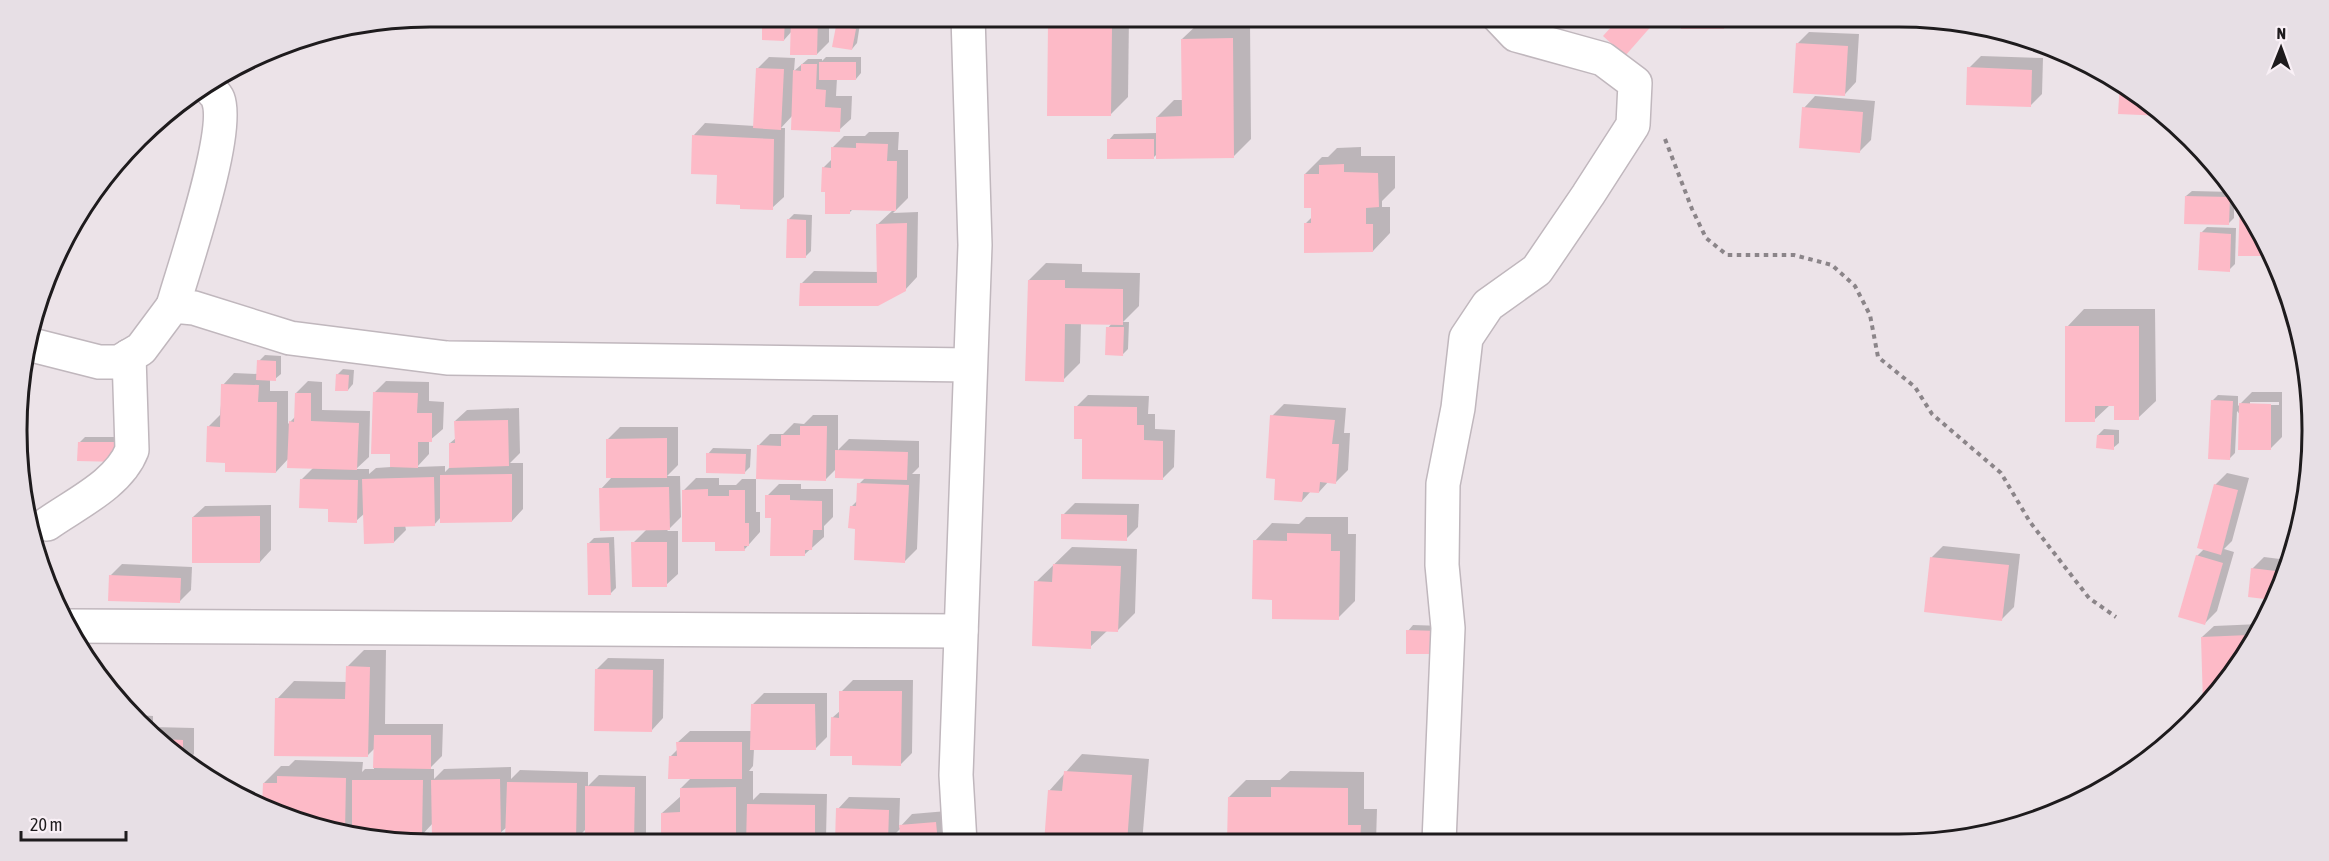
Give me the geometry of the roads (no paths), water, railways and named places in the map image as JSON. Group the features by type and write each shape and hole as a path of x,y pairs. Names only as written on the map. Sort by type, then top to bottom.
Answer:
{"street":[{"path":"959,834 956,775 975,245 968,27"},
{"path":"1439,834 1449,628 1442,565 1443,484 1458,408 1466,338 1488,305 1537,270 1633,125 1635,83 1603,59 1516,35 1508,27"},
{"path":"36,346 99,362 120,363 145,344 173,306 215,155 220,116 218,98 212,91"},
{"path":"173,306 194,308 290,338 447,358 970,365"},
{"path":"47,524 121,471 126,464 132,450 129,356"},
{"path":"78,626 961,631"}]}
